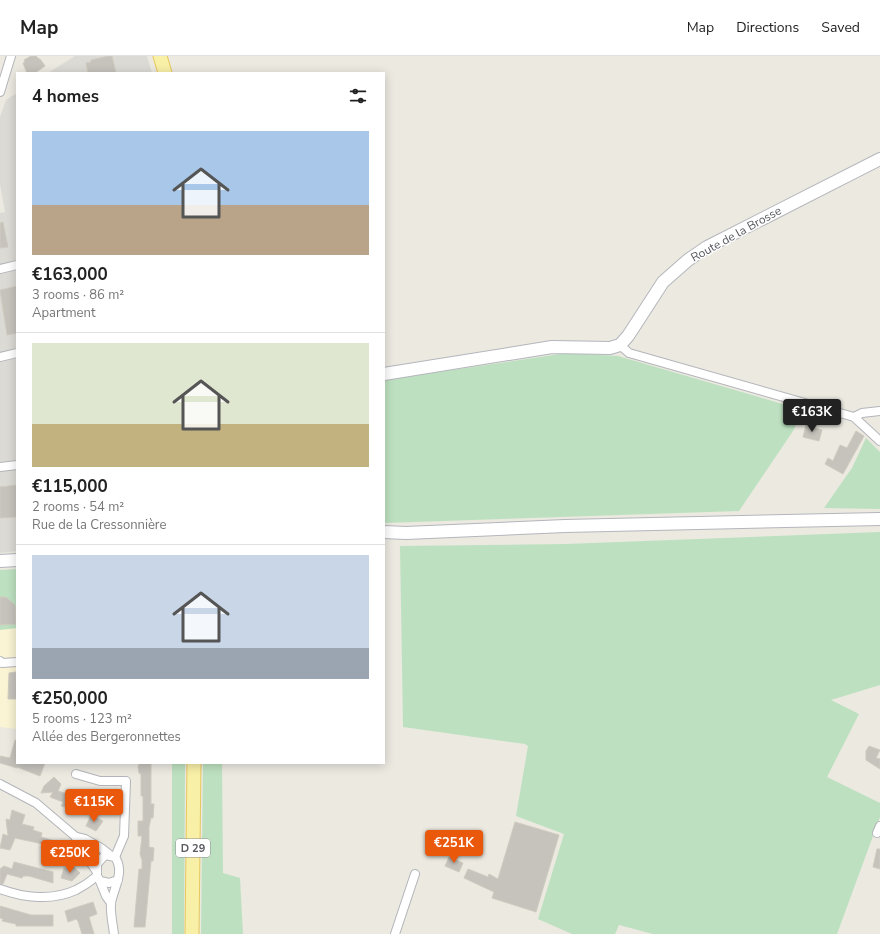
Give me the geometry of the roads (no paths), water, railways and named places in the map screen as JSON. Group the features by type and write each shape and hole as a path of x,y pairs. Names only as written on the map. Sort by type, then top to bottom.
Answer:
{"main road":[{"path":"160,56 165,72"},
{"name":"D 29","path":"192,934 194,764"}],"street":[{"path":"0,92 11,56"},
{"name":"Route de la Brosse","path":"620,345 628,336 663,282 688,260 713,244 880,159"},
{"path":"0,269 16,266"},
{"path":"385,374 552,347 610,348 620,345 629,353 854,417 880,441"},
{"path":"0,357 16,354"},
{"path":"854,417 862,412 880,411"},
{"path":"0,467 16,465"},
{"path":"385,532 880,519"},
{"path":"385,536 406,532"},
{"path":"0,561 16,560"},
{"path":"0,661 2,663 16,662"},
{"path":"76,774 100,781 126,781 124,836 112,856 100,858 97,864 98,877"},
{"path":"0,784 36,803 76,837 96,845 119,863 118,880 111,903 114,934"},
{"path":"76,837 77,843 98,877 106,896 111,903"},
{"path":"394,934 414,874"},
{"path":"98,877 108,883 118,880"},
{"path":"0,889 18,896 56,897 77,890 98,877"}]}
